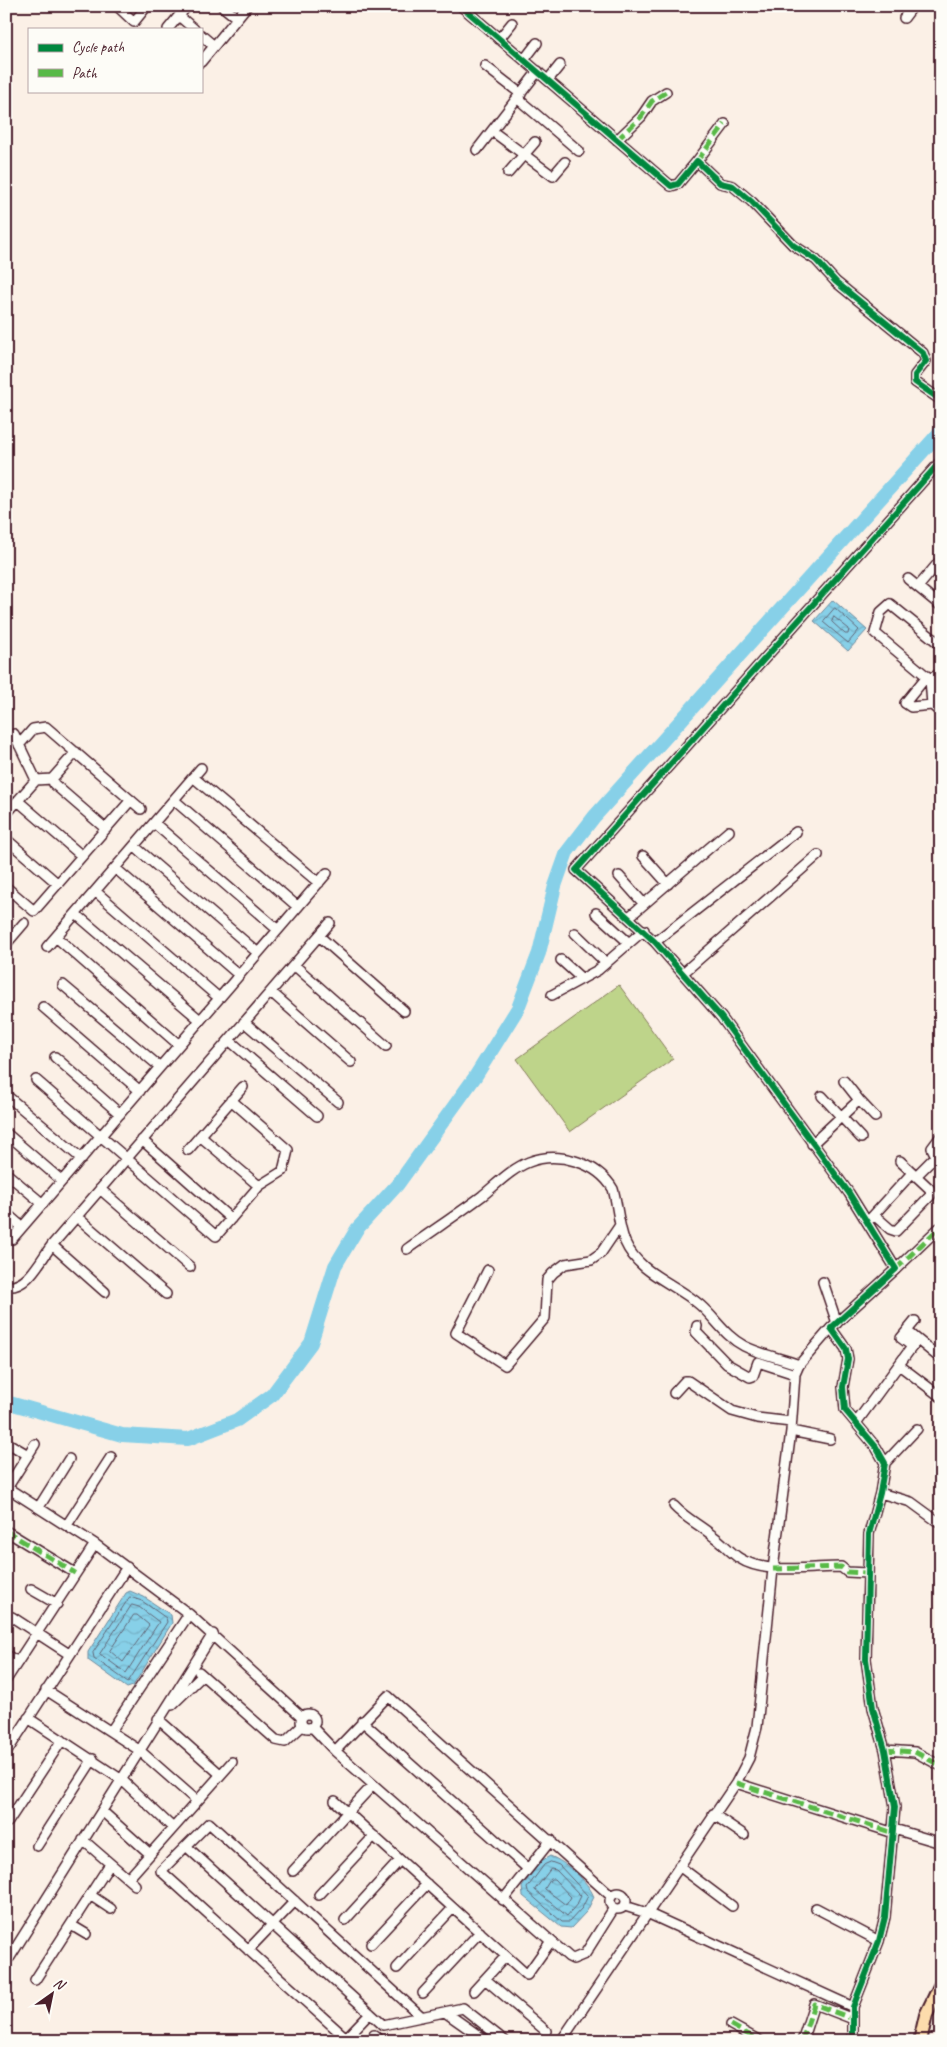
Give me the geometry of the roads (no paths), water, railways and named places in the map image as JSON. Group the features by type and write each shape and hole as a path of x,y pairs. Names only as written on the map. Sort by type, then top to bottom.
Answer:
{"main road":[{"path":"920,2041 926,2015 941,1984"}],"street":[{"path":"117,6 142,28"},
{"path":"134,22 147,6"},
{"path":"169,28 187,6"},
{"path":"222,6 237,18"},
{"path":"202,61 247,6"},
{"path":"461,6 673,186 678,184 725,124"},
{"path":"904,18 913,6"},
{"path":"179,16 193,28"},
{"path":"499,39 512,23"},
{"path":"202,36 214,46"},
{"path":"524,60 537,44"},
{"path":"548,80 560,65"},
{"path":"485,66 579,151"},
{"path":"477,150 538,72"},
{"path":"617,140 641,117 652,102 666,92"},
{"path":"492,131 553,176 565,162"},
{"path":"508,173 535,142"},
{"path":"697,161 720,183 733,186 752,202 793,246 819,263 836,282 923,353 926,361 915,375 915,382 941,400"},
{"path":"896,1269 849,1193 722,1016 644,930 577,872 576,868 941,461"},
{"path":"918,587 937,561"},
{"path":"908,579 941,606"},
{"path":"941,645 890,604 881,612 875,634 927,678 932,705 941,713"},
{"path":"869,635 927,678"},
{"path":"932,705 911,707 905,703 927,678 941,673"},
{"path":"19,745 34,729 46,727 141,809"},
{"path":"14,734 36,780"},
{"path":"6,814 36,780 52,779 76,752"},
{"path":"47,947 201,768"},
{"path":"193,777 319,883"},
{"path":"52,779 54,784 106,829"},
{"path":"6,887 34,911 131,800"},
{"path":"174,800 298,908"},
{"path":"18,801 82,856"},
{"path":"154,823 278,930"},
{"path":"629,917 729,831"},
{"path":"655,942 796,832"},
{"path":"6,839 58,884"},
{"path":"134,846 258,953"},
{"path":"682,972 818,855"},
{"path":"642,856 668,884"},
{"path":"115,868 238,976"},
{"path":"12,1240 327,873"},
{"path":"619,876 644,904"},
{"path":"95,891 219,998"},
{"path":"596,913 629,943"},
{"path":"76,914 200,1020"},
{"path":"6,1286 18,1286 26,1280 52,1245 330,922"},
{"path":"7,941 24,923"},
{"path":"552,995 582,979 606,963 644,930"},
{"path":"574,933 606,963"},
{"path":"319,936 404,1011"},
{"path":"56,937 179,1045"},
{"path":"561,960 582,979"},
{"path":"294,965 386,1046"},
{"path":"63,985 160,1067"},
{"path":"271,992 351,1062"},
{"path":"43,1008 140,1091"},
{"path":"244,1022 338,1102"},
{"path":"229,1040 317,1116"},
{"path":"55,1057 120,1114"},
{"path":"36,1080 216,1236 259,1186 283,1171 288,1150 231,1100"},
{"path":"844,1081 875,1117"},
{"path":"188,1150 243,1087"},
{"path":"6,1095 82,1159"},
{"path":"822,1096 840,1118 861,1138"},
{"path":"812,1144 859,1100"},
{"path":"6,1134 62,1181"},
{"path":"200,1136 259,1186"},
{"path":"867,1223 914,1175 938,1157 932,1148 941,1136"},
{"path":"142,1140 231,1219"},
{"path":"407,1249 483,1195 504,1177 528,1162 551,1158 576,1161 596,1171 609,1182 614,1190 625,1242 640,1264 701,1306 725,1333 743,1346 799,1365"},
{"path":"874,1215 890,1229 896,1231 931,1195 930,1189 900,1162"},
{"path":"6,1173 43,1204"},
{"path":"100,1189 190,1267"},
{"path":"6,1213 22,1227"},
{"path":"76,1217 166,1294"},
{"path":"488,1270 456,1334 505,1365 546,1318 547,1280 565,1264 591,1260 600,1253 620,1225"},
{"path":"561,2041 713,1814 736,1783 749,1758 757,1728 773,1569 791,1427 795,1374 799,1365 834,1326 939,1228"},
{"path":"52,1245 105,1292"},
{"path":"823,1282 834,1326 846,1349 848,1359 843,1387 845,1410 876,1447 885,1463"},
{"path":"915,1321 901,1338 915,1343 941,1359"},
{"path":"697,1326 696,1332 727,1364 750,1377 753,1376 758,1362 795,1374"},
{"path":"856,1423 915,1343"},
{"path":"899,1365 941,1397"},
{"path":"674,1394 685,1381 688,1381 732,1411 830,1439"},
{"path":"853,2041 853,2006 879,1941 885,1917 895,1806 885,1750 873,1708 866,1659 868,1534 880,1493 885,1463 916,1429"},
{"path":"6,1442 28,1456"},
{"path":"35,1444 7,1488 95,1544 189,1614 213,1634 302,1721"},
{"path":"67,1525 111,1457"},
{"path":"39,1507 69,1459"},
{"path":"880,1493 911,1502 937,1521"},
{"path":"674,1506 686,1518 715,1537 740,1559 773,1569 841,1567 848,1572 867,1573"},
{"path":"6,1531 75,1573"},
{"path":"6,1680 95,1544"},
{"path":"8,1748 127,1567"},
{"path":"31,1590 56,1604"},
{"path":"111,1731 189,1614"},
{"path":"12,1616 69,1654"},
{"path":"10,1957 213,1634"},
{"path":"6,1655 18,1662"},
{"path":"193,1667 276,1740 285,1742 309,1714 313,1716 314,1724 312,1727 335,1751 568,1957 573,1959 580,1958 614,1908"},
{"path":"158,1719 202,1676"},
{"path":"46,1690 139,1750 197,1801"},
{"path":"335,1751 388,1696 611,1896"},
{"path":"28,1718 93,1759 122,1780 173,1828"},
{"path":"158,1719 220,1774"},
{"path":"362,1721 528,1869"},
{"path":"8,1822 62,1740"},
{"path":"885,1750 915,1752 941,1766"},
{"path":"37,1846 93,1759"},
{"path":"83,1840 131,1882 150,1854 232,1762"},
{"path":"736,1783 894,1831 941,1843"},
{"path":"293,1870 373,1785"},
{"path":"335,1801 527,1975 551,1942"},
{"path":"102,1811 150,1854"},
{"path":"713,1814 744,1835"},
{"path":"370,2013 346,2038 161,1871 208,1822 422,2017"},
{"path":"319,1895 374,1836"},
{"path":"503,1900 550,1840"},
{"path":"186,1846 383,2025 463,2008 504,2041"},
{"path":"345,1920 400,1860"},
{"path":"35,1980 110,1864"},
{"path":"679,1866 732,1906"},
{"path":"371,1944 427,1884"},
{"path":"611,1896 616,1893 624,1895 625,1906"},
{"path":"90,1895 111,1909"},
{"path":"611,1896 610,1901 614,1908"},
{"path":"248,1950 295,1901"},
{"path":"614,1908 620,1909 625,1906 647,1913 853,2006"},
{"path":"397,1968 453,1908"},
{"path":"816,1908 879,1941"},
{"path":"71,1925 86,1934"},
{"path":"423,1992 480,1932"},
{"path":"474,1991 506,1956"},
{"path":"485,1979 546,2031"},
{"path":"802,2041 814,2004 853,2019"},
{"path":"445,2012 486,2041"},
{"path":"731,2025 760,2041"}],"water":[{"path":"833,600 867,630 848,651 814,621"},
{"path":"130,1591 144,1597 171,1615 172,1623 133,1686 127,1688 88,1660 88,1652 126,1593"},
{"path":"550,1856 576,1873 587,1885 594,1897 587,1911 571,1928 561,1927 523,1896 522,1887 541,1861"}],"waterway":[{"path":"6,1402 122,1435 188,1439 237,1420 272,1395 311,1343 335,1266 357,1229 398,1184 475,1077 518,1008 539,953 555,886 567,852 594,817 941,431"}]}
